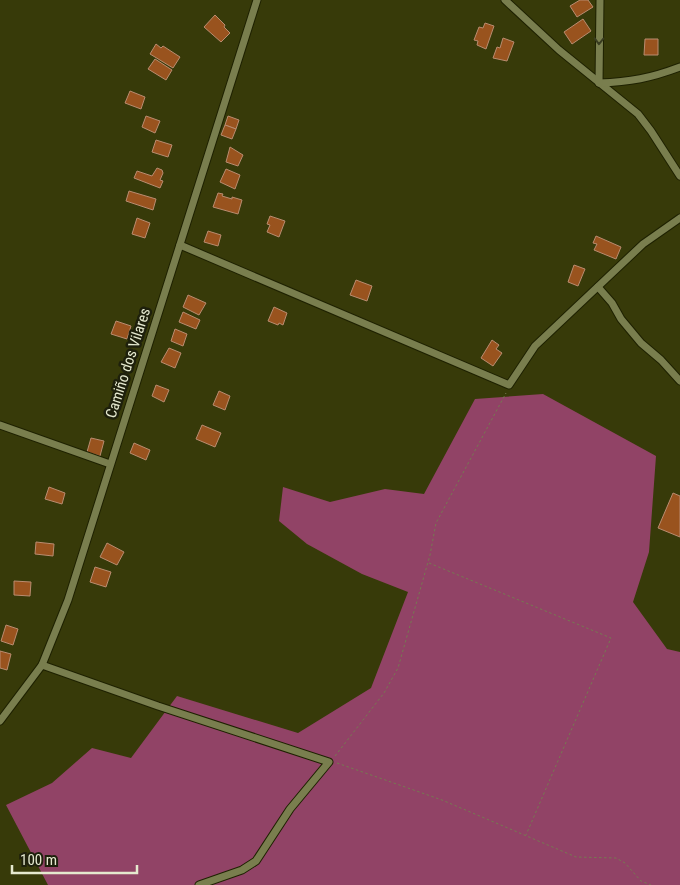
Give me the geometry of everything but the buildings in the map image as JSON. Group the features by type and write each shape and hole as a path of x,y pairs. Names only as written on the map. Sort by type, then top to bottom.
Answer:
{"street":[{"name":"Camiño dos Vilares","path":"0,721 42,665 68,600 257,0"},
{"path":"505,0 559,50 638,114 652,131 680,176"},
{"path":"599,83 600,0"},
{"path":"599,83 627,82 656,76 680,67"},
{"path":"180,245 509,385 535,346 643,244 680,218"},
{"path":"598,287 641,343 661,360 680,381"},
{"path":"0,425 110,464"},
{"path":"42,665 158,706 329,762 290,809 256,861 242,870 199,885"}],"path":[{"path":"509,385 436,523 428,562 398,668 384,693 329,762 442,800 576,857 616,858 625,863 641,881 651,885"},
{"path":"428,562 611,638 526,836"}],"shaded area":[{"path":"543,394 656,456 649,552 633,602 667,649 680,652 680,885 48,885 6,805 52,783 92,748 131,758 177,696 298,733 371,688 408,592 362,574 307,544 279,521 283,487 330,502 385,489 424,494 475,399"}]}
